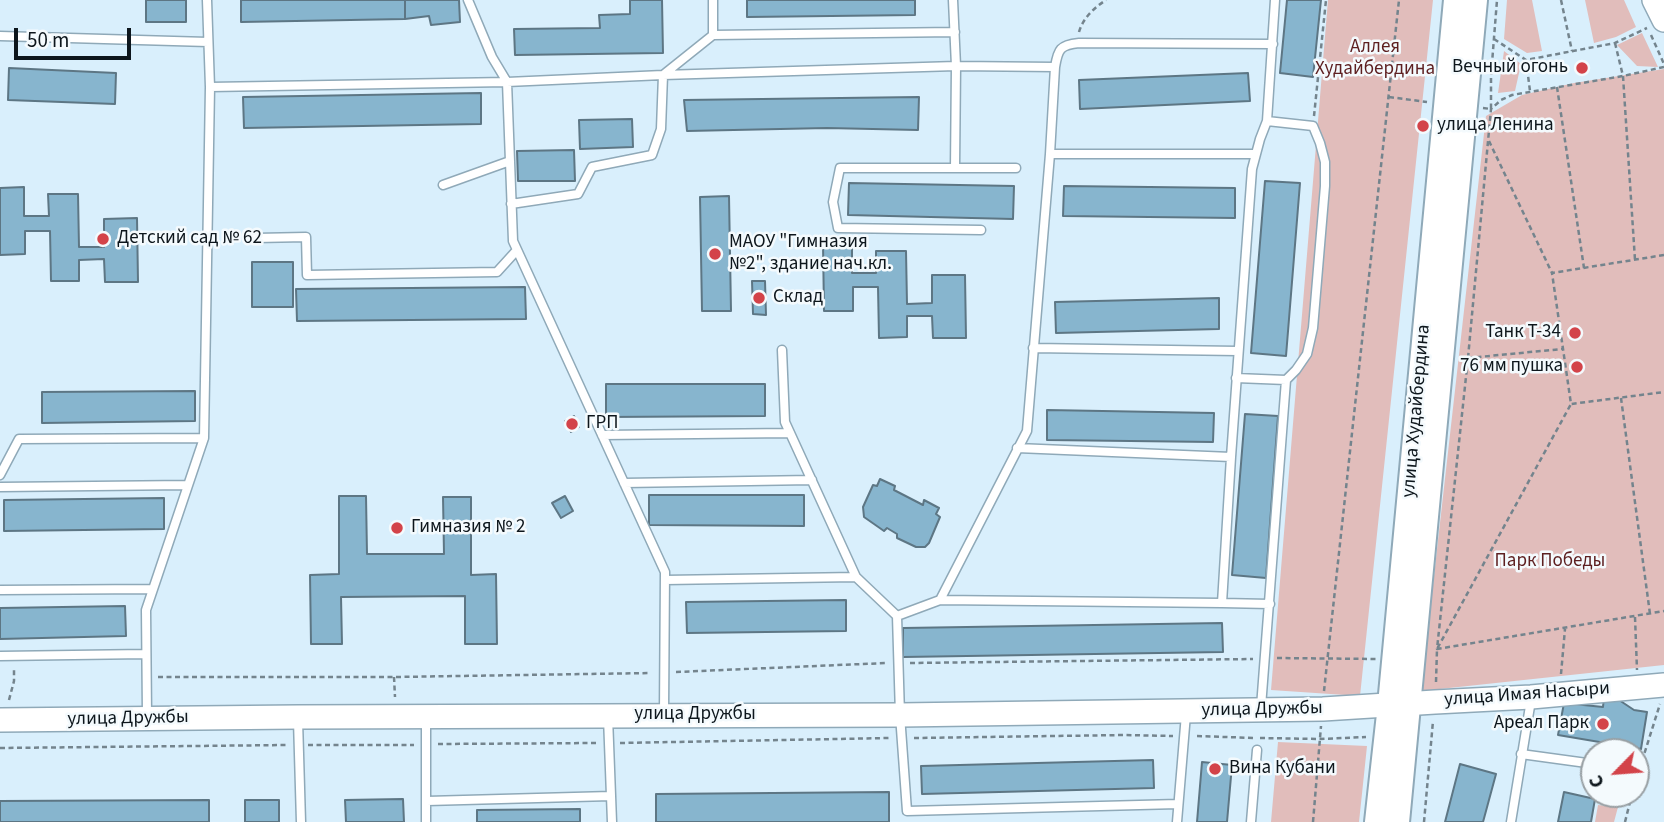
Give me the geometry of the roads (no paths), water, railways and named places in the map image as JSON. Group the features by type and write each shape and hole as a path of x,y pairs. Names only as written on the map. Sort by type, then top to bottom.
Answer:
{"main road":[{"name":"улица Худайбердина","path":"1397,822 1399,704 1444,118 1456,0"},
{"name":"улица Худайбердина","path":"1377,822 1399,704 1475,0"},
{"path":"1654,0 1656,24"},
{"name":"улица Имая Насыри","path":"1399,704 1531,698 1664,685"},
{"name":"улица Дружбы","path":"4,710 147,719 664,715 901,726 1399,704"}],"lane":[{"path":"147,719 146,610 204,438 210,87 207,0"},
{"path":"468,0 492,57 507,82 513,241 665,572 664,715"},
{"path":"713,0 713,35"},
{"path":"953,0 956,168"},
{"path":"1222,603 1252,169 1267,121 1275,0"},
{"path":"512,204 578,194 592,167 652,155 661,129 663,75 713,35 955,32"},
{"path":"0,36 208,42"},
{"path":"940,600 1027,431 1057,54 1068,44 1079,43 1273,44"},
{"path":"210,87 507,82 956,66 1055,67"},
{"path":"1261,710 1286,380 1307,354 1313,328 1325,174 1321,143 1313,126 1267,121"},
{"path":"1050,154 1255,155"},
{"path":"443,185 510,161"},
{"path":"981,230 838,228 833,202 840,168 1016,167"},
{"path":"256,238 306,237 307,275 497,272 517,250"},
{"path":"1033,348 1238,351"},
{"path":"782,350 785,422 856,578 897,616 906,811 903,822"},
{"path":"1236,378 1286,380"},
{"path":"602,435 790,433"},
{"path":"0,475 19,439 204,438"},
{"path":"1017,448 1231,457"},
{"path":"624,483 812,480"},
{"path":"0,487 188,485"},
{"path":"665,580 856,578"},
{"path":"0,590 153,589"},
{"path":"897,616 940,600 1270,604"},
{"path":"0,656 146,654"},
{"path":"1511,822 1531,698"},
{"path":"1177,822 1186,712"},
{"path":"608,716 612,822"},
{"path":"298,717 301,822"},
{"path":"426,717 426,822"},
{"path":"1251,822 1257,750"},
{"path":"1521,754 1580,762"},
{"path":"427,802 611,796"},
{"path":"906,811 1178,804"},
{"path":"978,810 978,822"}],"place":[{"name":"Вечный огонь","path":"1582,68"},
{"name":"улица Ленина","path":"1423,126"},
{"name":"Детский сад № 62","path":"103,239"},
{"name":"МАОУ \"Гимназия №2\", здание нач.кл.","path":"715,254"},
{"name":"Склад","path":"759,298"},
{"name":"Танк Т-34","path":"1575,333"},
{"name":"76 мм пушка","path":"1577,367"},
{"name":"ГРП","path":"572,424"},
{"name":"Гимназия № 2","path":"397,528"},
{"name":"Ареал Парк","path":"1603,724"},
{"name":"Вина Кубани","path":"1215,769"}],"park label":[{"name":"Аллея Худайбердина","path":"1375,59"},
{"name":"Парк Победы","path":"1550,562"}]}
